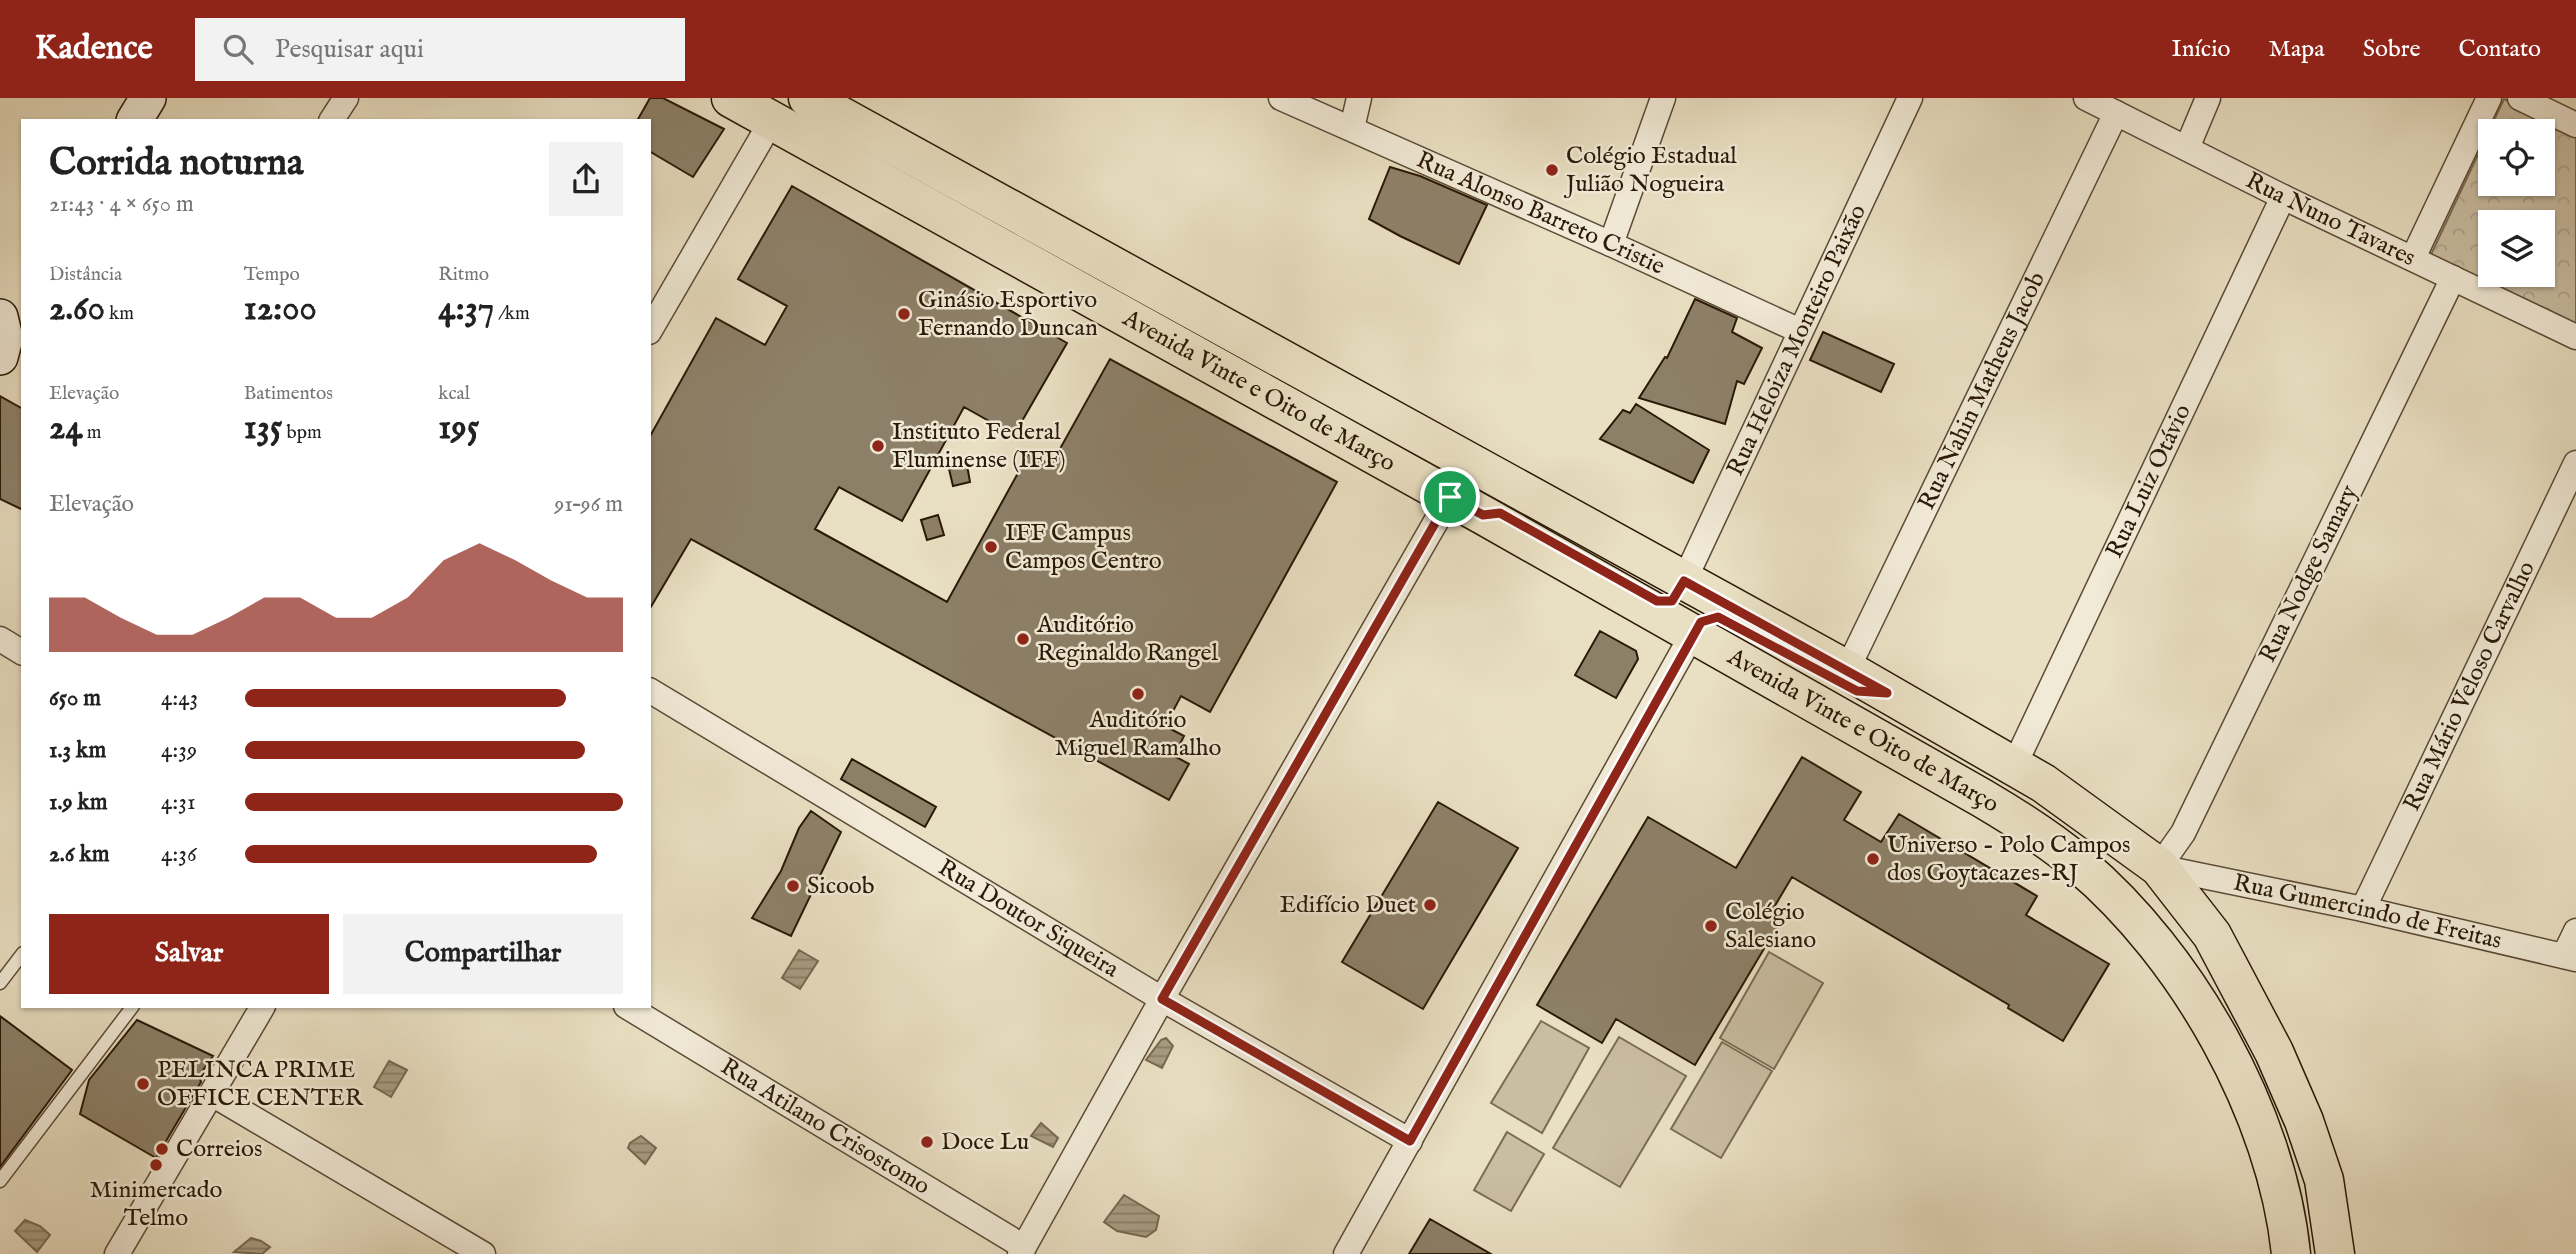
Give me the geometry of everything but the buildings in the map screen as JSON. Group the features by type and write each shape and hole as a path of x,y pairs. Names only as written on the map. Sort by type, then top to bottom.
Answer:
{"main road":[{"path":"136,119 148,98"},
{"name":"Avenida Vinte e Oito de Março","path":"732,98 1693,633 1982,797 2034,830 2080,865 2131,914 2203,1010 2232,1060 2278,1178 2291,1254"},
{"name":"Avenida Vinte e Oito de Março","path":"808,98 1847,670 2043,783 2159,867 2212,935 2274,1052 2304,1121 2324,1181 2335,1254"},
{"path":"772,120 784,109 803,113 906,165 956,180"},
{"path":"0,304 13,304 21,299"},
{"path":"0,317 5,338 0,357"},
{"path":"1483,515 1500,513 1657,601 1672,601 1684,581"},
{"path":"1693,633 1701,622 1718,617 1857,691 1887,693"}],"street":[{"path":"332,119 346,98"},
{"name":"Rua Alonso Barreto Cristie","path":"1281,98 1800,331"},
{"path":"1352,128 1360,98"},
{"path":"1611,244 1663,98"},
{"name":"Rua Heloiza Monteiro Paixão","path":"1684,581 1910,98"},
{"name":"Rua Nuno Tavares","path":"2086,98 2283,197 2576,337"},
{"path":"2187,148 2208,98"},
{"path":"2413,258 2489,98"},
{"path":"2519,98 2576,125"},
{"name":"Rua Nahin Matheus Jacob","path":"1847,670 2116,113"},
{"path":"651,329 772,120"},
{"name":"Rua Luiz Otávio","path":"2014,766 2283,197"},
{"name":"Rua Nodge Samary","path":"2159,867 2189,821 2453,278"},
{"name":"Rua Mário Veloso Carvalho","path":"2363,909 2576,463"},
{"path":"1022,1250 1162,999 1450,497"},
{"path":"1346,1254 1693,633"},
{"path":"0,639 21,652"},
{"name":"Rua Doutor Siqueira","path":"651,691 1162,999 1410,1141"},
{"name":"Rua Gumercindo de Freitas","path":"2159,867 2363,909 2570,957"},
{"path":"2570,957 2576,931"},
{"path":"117,1254 262,1008"},
{"name":"Rua Atilano Crisostomo","path":"629,1008 1022,1250"},
{"path":"212,1094 483,1254"}],"lane":[{"path":"0,983 21,956"},
{"path":"0,1181 131,1008"}],"green space":[{"path":"2504,99 2546,119 2495,119"},
{"path":"2555,123 2576,133 2576,329 2485,287 2555,287 2555,210 2478,210 2478,284 2428,261 2478,154 2478,196 2555,196"},
{"path":"1769,952 1823,983 1774,1069 1720,1038"},
{"path":"1541,1021 1589,1048 1542,1133 1491,1103"},
{"path":"1619,1037 1686,1076 1620,1187 1553,1148"},
{"path":"1722,1042 1772,1071 1721,1158 1671,1129"},
{"path":"1507,1132 1544,1154 1511,1211 1474,1190"}],"shaded area":[{"path":"799,950 818,961 800,989 782,978"},
{"path":"1166,1038 1173,1046 1162,1068 1146,1060 1161,1040"},
{"path":"389,1061 407,1070 391,1097 374,1087"},
{"path":"1041,1123 1058,1138 1053,1147 1031,1136"},
{"path":"641,1136 656,1148 645,1164 628,1148 630,1143"},
{"path":"1124,1195 1159,1216 1156,1230 1146,1237 1117,1231 1104,1222"},
{"path":"25,1220 40,1226 50,1235 37,1252 15,1231"},
{"path":"251,1238 270,1247 262,1254 234,1252"}],"place":[{"name":"Colégio Estadual Julião Nogueira","path":"1552,170"},
{"name":"Ginásio Esportivo Fernando Duncan","path":"904,314"},
{"name":"Instituto Federal Fluminense (IFF)","path":"878,446"},
{"name":"IFF Campus Campos Centro","path":"991,547"},
{"name":"Auditório Reginaldo Rangel","path":"1023,639"},
{"name":"Auditório Miguel Ramalho","path":"1138,694"},
{"name":"Universo - Polo Campos dos Goytacazes-RJ","path":"1873,859"},
{"name":"Sicoob","path":"793,886"},
{"name":"Edifício Duet","path":"1430,905"},
{"name":"Colégio Salesiano","path":"1711,926"},
{"name":"PELINCA PRIME OFFICE CENTER","path":"143,1084"},
{"name":"Doce Lu","path":"927,1142"},
{"name":"Correios","path":"162,1149"},
{"name":"Minimercado Telmo","path":"156,1165"}],"route":[{"path":"1450,497 1483,515 1500,513 1657,601 1672,601 1684,581 1887,693 1857,691 1718,617 1701,622 1410,1141 1162,999 1450,497"}]}
